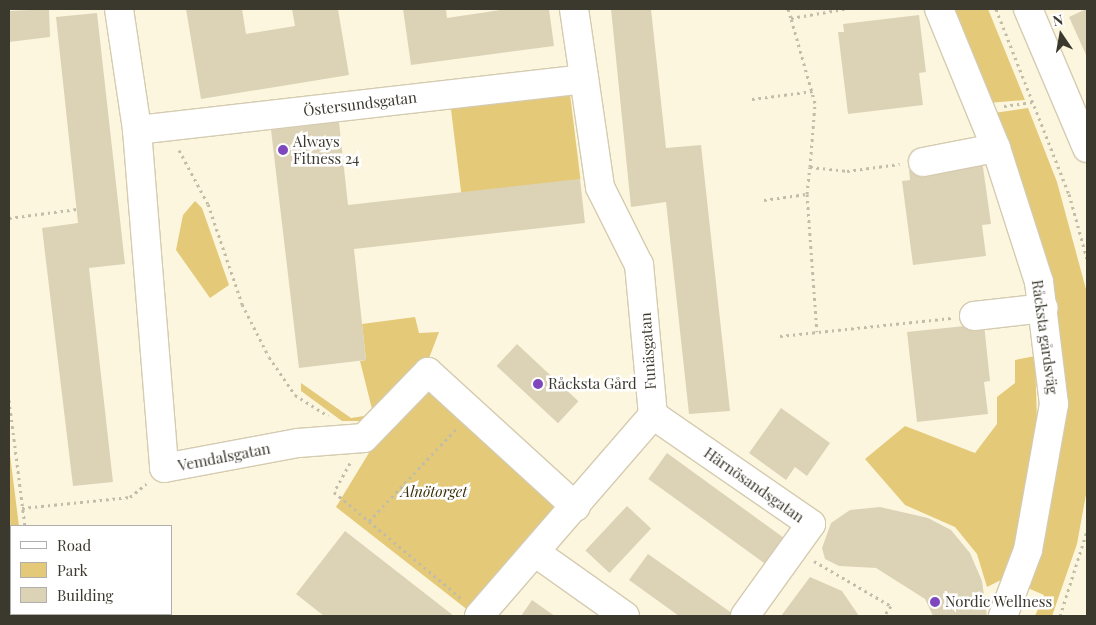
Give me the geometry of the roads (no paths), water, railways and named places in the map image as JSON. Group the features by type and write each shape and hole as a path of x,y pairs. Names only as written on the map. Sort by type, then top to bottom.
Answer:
{"street":[{"name":"Vemdalsgatan","path":"119,9 137,130 164,468 298,442 364,438 428,372 576,507"},
{"name":"Funäsgatan","path":"574,9 600,187 639,265 652,415"},
{"name":"Råcksta gårdsväg","path":"939,9 996,148 1044,308 1054,404 1028,550 1002,616"},
{"path":"1028,9 1087,148"},
{"name":"Östersundsgatan","path":"137,130 584,78"},
{"path":"923,162 996,148"},
{"path":"974,316 1044,308"},
{"path":"480,615 576,507 652,415"},
{"name":"Härnösandsgatan","path":"652,415 811,524 745,616"},
{"path":"536,552 625,616"}],"place":[{"name":"Always Fitness 24","path":"283,150"},
{"name":"Råcksta Gård","path":"538,384"},
{"name":"Nordic Wellness","path":"935,602"}],"park label":[{"name":"Alnötorget","path":"434,492"}]}
